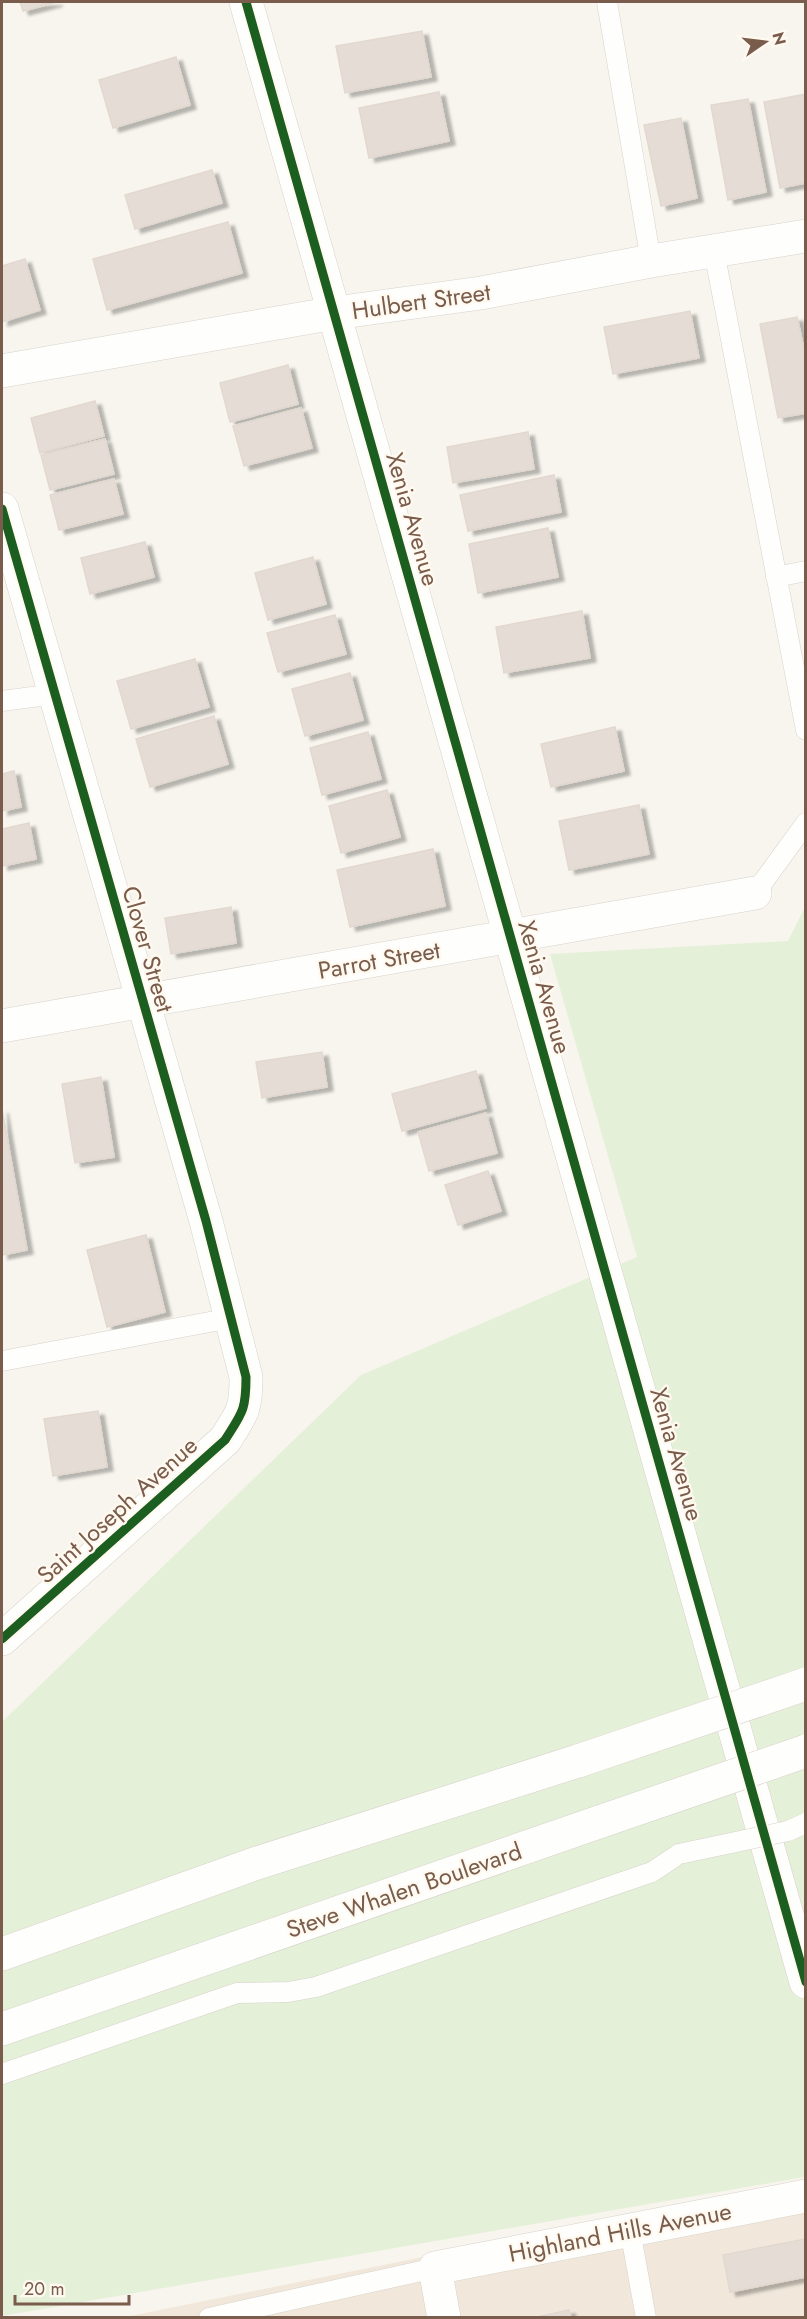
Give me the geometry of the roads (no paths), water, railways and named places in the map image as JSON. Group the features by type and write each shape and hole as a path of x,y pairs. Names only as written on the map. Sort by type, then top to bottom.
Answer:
{"street":[{"name":"Xenia Avenue","path":"246,2 806,1982"},
{"name":"Hulbert Street","path":"2,371 335,313 481,293 651,261 806,236"},
{"name":"Clover Street","path":"2,509 206,1221 246,1377 246,1401"},
{"name":"Parrot Street","path":"2,1026 756,893"},
{"name":"Saint Joseph Avenue","path":"2,1639 225,1440 245,1408 246,1401"},
{"path":"2,1954 257,1863 581,1760 806,1684"},
{"name":"Steve Whalen Boulevard","path":"2,2029 806,1750"},
{"name":"Highland Hills Avenue","path":"435,2268 806,2196"},
{"path":"435,2268 444,2318"}],"lane":[{"path":"607,2 651,261"},
{"path":"714,251 806,730"},
{"path":"776,577 806,571"},
{"path":"2,701 55,694"},
{"path":"756,893 806,823"},
{"path":"2,1361 231,1318"},
{"path":"2,2074 237,1993 288,1992 316,1987 652,1872 679,1854 788,1831 806,1823"},
{"path":"630,2230 646,2318"},
{"path":"209,2318 435,2268"}]}
